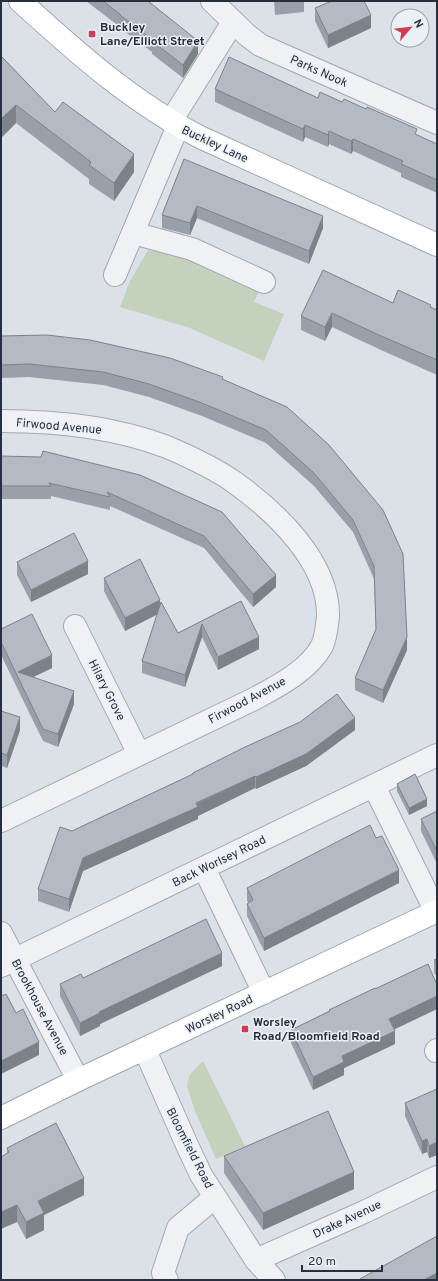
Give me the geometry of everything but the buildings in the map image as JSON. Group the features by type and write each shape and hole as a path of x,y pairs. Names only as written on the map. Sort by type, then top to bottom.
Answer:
{"main road":[{"name":"Buckley Lane","path":"20,1 77,53 118,85 175,124 437,245"},
{"name":"Worsley Road","path":"1,1118 78,1080 145,1050 436,912"}],"street":[{"name":"Parks Nook","path":"212,1 233,22 260,45 437,123"},
{"path":"115,275 175,124 233,22"},
{"path":"132,233 192,249 264,282"},
{"name":"Firwood Avenue","path":"1,422 87,426 128,435 168,448 203,464 233,482 261,503 288,529 308,554 321,579 328,604 327,626 322,645 309,662 278,686 1,821"},
{"name":"Hilary Grove","path":"75,626 139,754"},
{"name":"Back Worlsey Road","path":"8,963 437,755"},
{"path":"374,786 436,912"},
{"path":"204,868 264,993"},
{"name":"Brookhouse Avenue","path":"1,933 8,963 78,1080"},
{"name":"Bloomfield Road","path":"145,1050 201,1175 256,1260 274,1280"},
{"name":"Drake Avenue","path":"256,1260 364,1212 437,1177"},
{"path":"161,1278 178,1228 215,1197"}],"green space":[{"path":"148,250 188,258 260,289 254,302 284,314 264,361 190,328 120,307 130,281"},
{"path":"203,1061 245,1146 216,1159 195,1111 187,1087 189,1076"}],"place":[{"name":"Buckley Lane/Elliott Street","path":"92,34"},
{"name":"Worsley Road/Bloomfield Road","path":"245,1029"}]}
